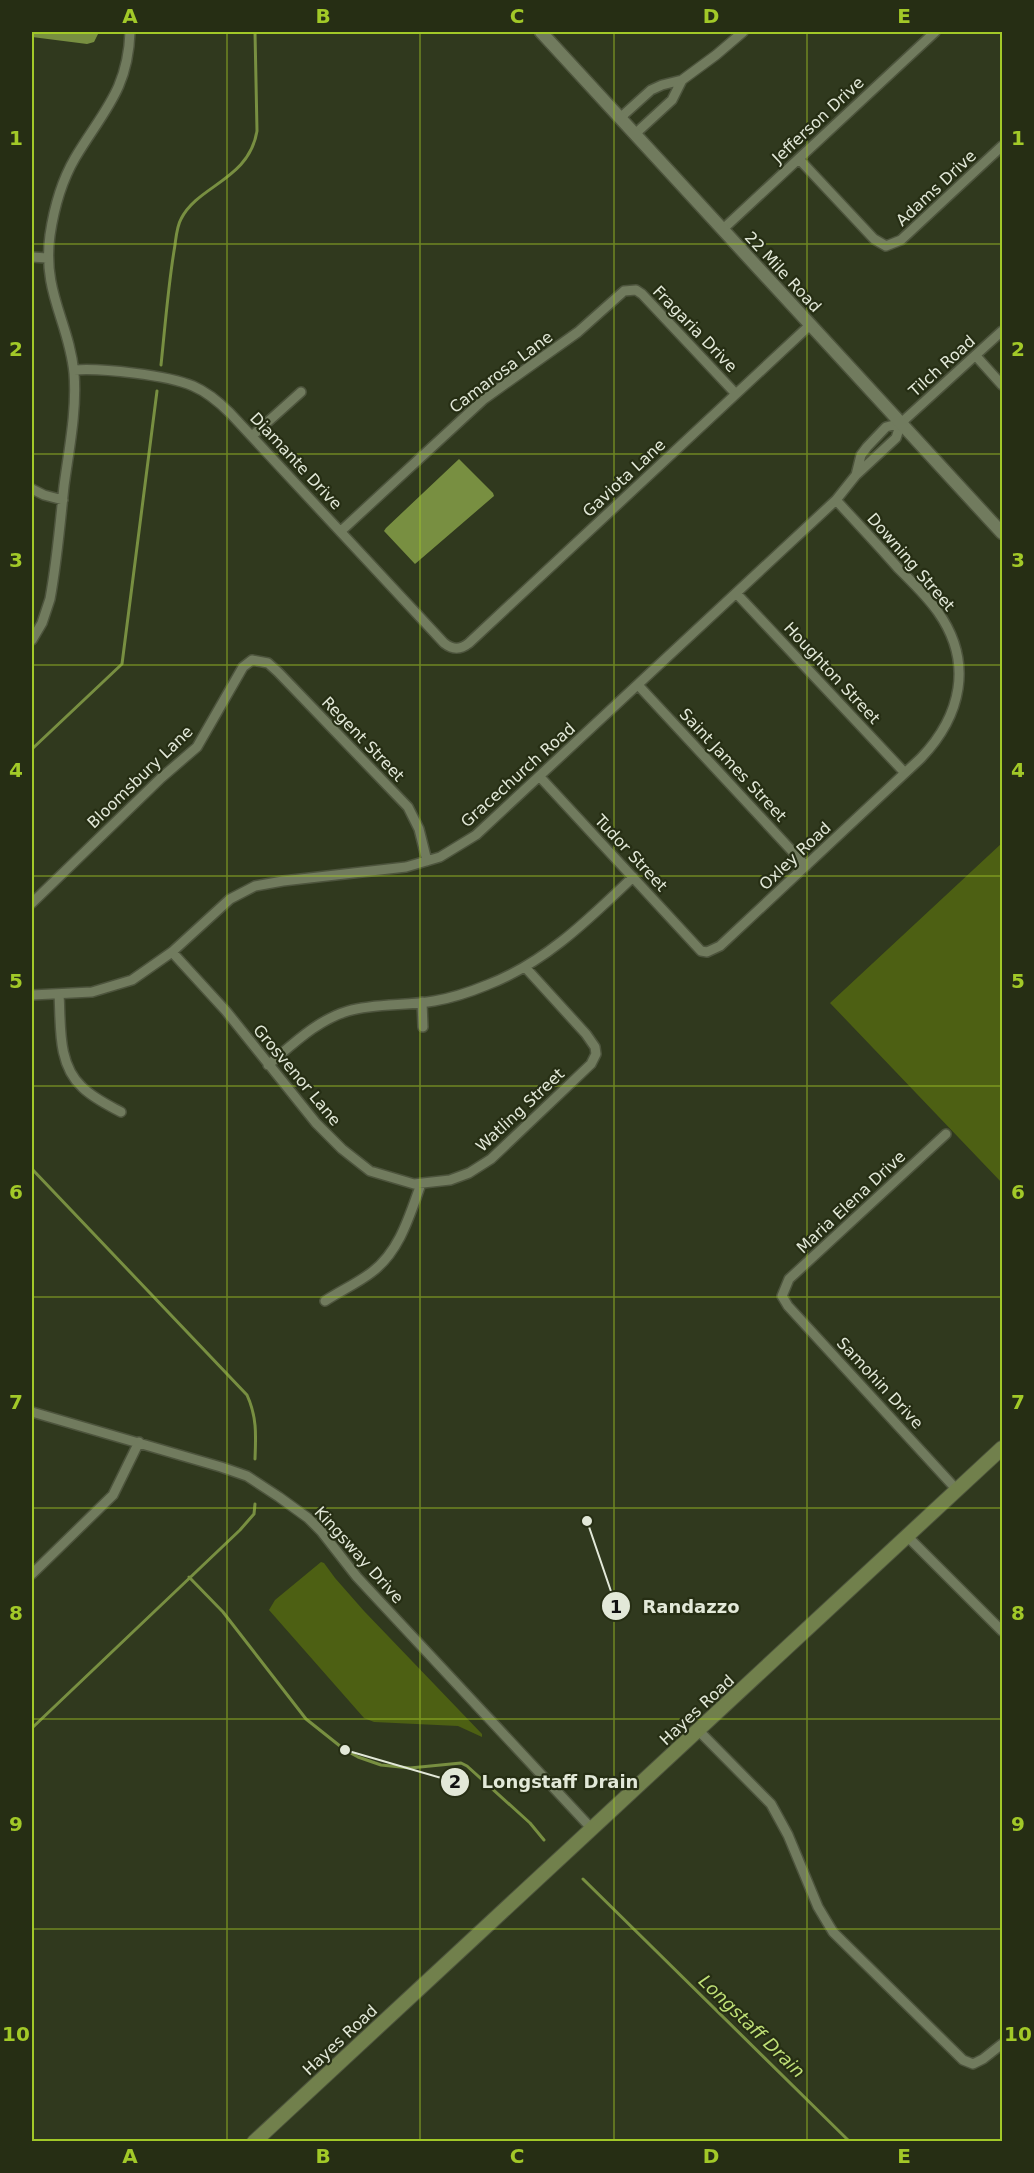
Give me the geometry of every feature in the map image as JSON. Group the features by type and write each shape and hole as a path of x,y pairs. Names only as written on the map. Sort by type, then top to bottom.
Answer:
{"main road":[{"name":"Hayes Road","path":"254,2142 1002,1448"}],"street":[{"path":"32,640 42,623 51,599 73,420 74,370 50,285 47,258 52,220 60,191 75,157 117,94 128,60 130,32"},
{"name":"22 Mile Road","path":"540,32 1002,533"},
{"path":"620,118 651,90 682,80 743,32"},
{"name":"Jefferson Drive","path":"722,230 935,32"},
{"path":"635,134 672,100 682,80"},
{"name":"Adams Drive","path":"799,159 873,239 886,246 901,240 1002,146"},
{"path":"32,257 47,258"},
{"name":"Fragaria Drive","path":"630,289 642,294 736,394"},
{"name":"Camarosa Lane","path":"341,531 484,399 567,341 619,294 630,289"},
{"name":"Gaviota Lane","path":"456,649 463,648 470,643 810,325"},
{"name":"Tilch Road","path":"901,423 1002,332"},
{"path":"976,356 1002,385"},
{"name":"Diamante Drive","path":"74,370 103,370 169,379 192,386 221,404 444,643 456,649"},
{"path":"252,436 301,392"},
{"name":"Gracechurch Road","path":"856,475 861,455 867,447 886,427 901,423"},
{"name":"Gracechurch Road","path":"32,995 92,992 132,980 172,952 230,899 255,886 406,867 447,853 476,835 836,500 856,475 896,438 901,423"},
{"path":"32,489 63,500"},
{"name":"Downing Street","path":"836,500 932,604 948,629 957,652 958,688 950,718 938,740 905,774"},
{"name":"Houghton Street","path":"736,593 905,774"},
{"name":"Regent Street","path":"252,660 268,663 278,672 408,807 419,829 427,861"},
{"name":"Bloomsbury Lane","path":"32,903 161,778 197,747 243,667 252,660"},
{"name":"Saint James Street","path":"638,685 806,866"},
{"name":"Oxley Road","path":"701,951 707,952 720,946 905,774"},
{"name":"Tudor Street","path":"540,777 701,951"},
{"path":"268,1065 320,1024 342,1013 456,995 484,986 525,967 571,936 633,877"},
{"name":"Grosvenor Lane","path":"172,952 226,1011 316,1123 350,1157 378,1174 421,1184"},
{"name":"Watling Street","path":"421,1184 450,1180 470,1173 491,1159 591,1065 596,1054 595,1047 525,967"},
{"path":"59,994 62,1044 67,1066 82,1087 95,1098 121,1112"},
{"path":"422,1002 423,1027"},
{"name":"Maria Elena Drive","path":"782,1296 789,1279 946,1134"},
{"path":"325,1301 374,1271 403,1232 421,1184"},
{"name":"Samohin Drive","path":"782,1296 788,1306 957,1490"},
{"name":"Kingsway Drive","path":"32,1412 139,1442 246,1476 308,1518 364,1586 592,1829"},
{"path":"32,1574 112,1495 139,1442"},
{"path":"908,1537 1002,1631"},
{"path":"699,1731 771,1804 788,1835 818,1907 833,1932 963,2060 973,2064 1002,2044"}],"shaded area":[{"path":"32,32 99,32 94,42 87,44 32,37"},
{"path":"459,459 494,496 415,564 384,531"},
{"path":"1002,843 1002,1183 830,1003"},
{"path":"321,1562 364,1611 482,1734 482,1737 458,1726 374,1722 364,1718 269,1610 275,1600"}],"waterway":[{"path":"161,365 170,279 179,223 189,207 244,161 257,131 255,32"},
{"path":"32,749 122,664 157,391"},
{"path":"32,1169 247,1395 256,1434 255,1459"},
{"path":"32,1728 240,1530 254,1514 255,1504"},
{"name":"Longstaff Drain","path":"189,1577 223,1612 306,1719 345,1750 381,1765 410,1768 461,1763 530,1823 544,1840"},
{"name":"Longstaff Drain","path":"583,1879 850,2142"}],"place":[{"name":"Randazzo","path":"587,1521"},
{"name":"Longstaff Drain","path":"345,1750"}]}
